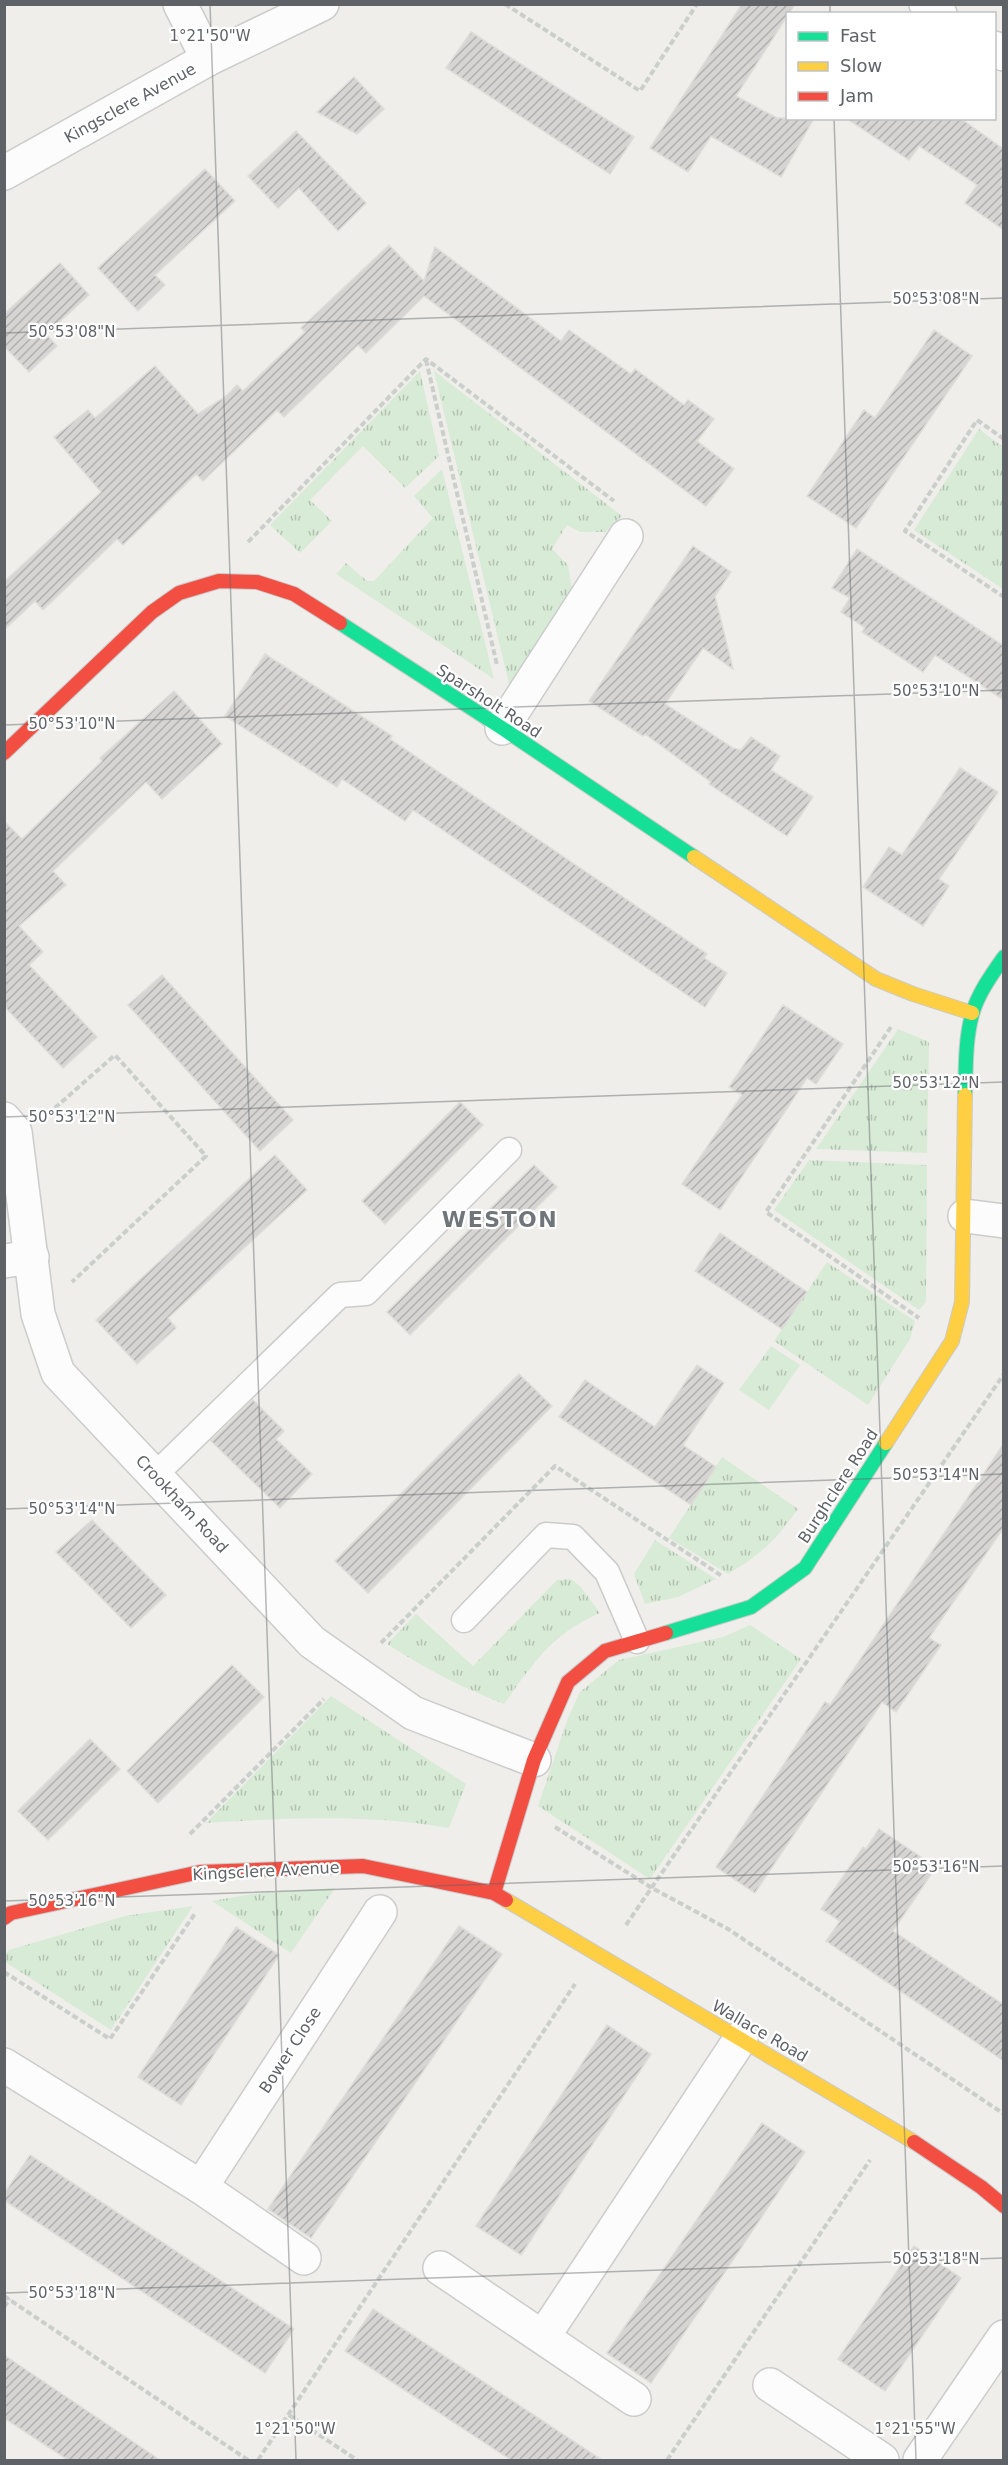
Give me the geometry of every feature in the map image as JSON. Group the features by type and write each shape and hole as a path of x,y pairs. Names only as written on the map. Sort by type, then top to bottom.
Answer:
{"street":[{"path":"180,4 208,59"},
{"name":"Kingsclere Avenue","path":"4,173 208,59 322,4"},
{"path":"502,728 626,536"},
{"name":"Sparsholt Road","path":"4,753 152,612 179,593 219,581 257,582 294,594 502,728 876,979 972,1013"},
{"name":"Burghclere Road","path":"494,1893 534,1760 568,1682 605,1651 751,1607 805,1568 952,1341 962,1302 966,1052 972,1013 991,976 1004,957"},
{"name":"Crookham Road","path":"10,1131 18,1259 58,1373 312,1642 413,1713 534,1760"},
{"path":"965,1215 1004,1221"},
{"name":"Kingsclere Avenue","path":"4,1918 11,1913 200,1872 363,1866 494,1893"},
{"name":"Wallace Road","path":"494,1893 892,2127 981,2187 1004,2206"},
{"name":"Bower Close","path":"201,2187 380,1912"},
{"path":"543,2337 741,2038"},
{"path":"4,2065 201,2187 304,2258"},
{"path":"440,2268 634,2399"},
{"path":"920,2460 1004,2337"},
{"path":"770,2385 882,2460"}],"lane":[{"path":"154,1475 340,1295 366,1293 509,1150"},
{"path":"464,1620 546,1535 573,1537 607,1572 637,1641"}],"path":[{"path":"505,4 640,91 697,4"},
{"path":"426,359 637,518 626,536"},
{"path":"247,543 426,359"},
{"path":"426,359 502,688 521,698"},
{"path":"1004,439 978,420 905,531 1004,597"},
{"path":"913,994 766,1212 952,1341"},
{"path":"10,1131 115,1055 206,1156 38,1314"},
{"path":"258,2460 585,1969 604,1959 1004,1374"},
{"path":"4,1972 110,2039 205,1900 190,1833 353,1671"},
{"path":"520,1806 652,1888 728,1929 1004,2114"},
{"path":"667,2460 892,2127"},
{"path":"4,2296 248,2460"},
{"path":"4,2307 10,2299"},
{"path":"289,2415 357,2460"}],"green space":[{"path":"420,371 439,456 405,488 363,446 310,500 332,521 300,553 270,525"},
{"path":"434,371 622,516 605,532 580,532 567,525 552,549 568,565 572,589 516,679 509,684"},
{"path":"979,429 1003,447 1003,589 914,530"},
{"path":"442,469 494,679 336,574 346,563 367,581 374,581 433,518 414,496"},
{"path":"898,1029 929,1042 927,1153 816,1149"},
{"path":"809,1160 927,1165 926,1302 919,1310 774,1210"},
{"path":"827,1262 915,1321 910,1339 868,1405 774,1341"},
{"path":"771,1346 800,1365 769,1410 739,1390"},
{"path":"722,1457 798,1509 767,1546 728,1574 669,1538"},
{"path":"655,1540 716,1579 678,1597 645,1604 634,1574"},
{"path":"571,1579 581,1587 600,1613 583,1621 556,1640 535,1662 504,1704 444,1677 387,1644 416,1614 473,1666 557,1580"},
{"path":"750,1625 801,1659 650,1879 538,1806 568,1718 580,1692 619,1660 723,1637"},
{"path":"331,1696 466,1784 449,1828 358,1819 206,1823"},
{"path":"335,1888 291,1953 212,1901 252,1894"},
{"path":"193,1906 111,2030 5,1962 5,1955 9,1950 125,1916"}],"building":[{"path":"742,4 795,4 790,12 786,12 786,18 736,96 777,118 813,120 781,177 711,136 688,172 650,148"},
{"path":"471,32 634,137 610,174 446,68"},
{"path":"354,77 384,109 357,134 317,112"},
{"path":"849,120 963,120 1002,148 1004,146 1004,230 965,203 977,185 919,146 909,160"},
{"path":"296,131 366,203 338,231 299,188 278,208 248,176"},
{"path":"205,169 235,201 155,275 165,285 138,311 98,268"},
{"path":"389,245 424,281 435,247 561,341 569,330 631,374 635,369 684,405 688,400 714,419 697,441 734,469 706,506 424,296 366,353 358,345 284,417 277,410 203,481 196,474 123,545 117,539 43,610 35,601 4,630 4,582 101,492 54,437 88,410 95,418 155,366 198,414 225,397 237,385 243,391 305,332 301,328"},
{"path":"60,263 89,295 46,334 57,346 29,372 4,346 4,314"},
{"path":"934,330 972,356 856,528 807,496 864,410 875,418"},
{"path":"693,546 731,572 715,596 733,669 703,648 665,704 733,748 741,750 751,737 780,756 771,770 813,797 787,836 709,784 711,782 645,734 643,736 589,701"},
{"path":"857,549 1004,646 1004,700 935,655 923,672 862,632 865,628 841,612 850,598 832,588"},
{"path":"265,654 392,736 390,739 707,954 704,958 727,973 705,1007 413,810 405,821 342,779 337,787 225,716"},
{"path":"174,691 222,744 162,799 146,782 53,871 66,885 19,926 43,952 29,965 97,1037 63,1068 4,1006 4,821 22,839 102,761 100,758"},
{"path":"960,768 998,792 939,879 949,886 923,926 863,887 889,847 902,855"},
{"path":"162,975 293,1120 260,1151 128,1005"},
{"path":"783,1005 843,1044 816,1084 807,1078 720,1210 682,1184 742,1095 729,1087"},
{"path":"460,1102 483,1125 385,1224 362,1201"},
{"path":"275,1155 307,1190 168,1318 176,1328 137,1364 96,1320"},
{"path":"534,1165 557,1187 410,1335 387,1312"},
{"path":"720,1233 807,1292 782,1329 695,1271"},
{"path":"697,1365 724,1383 683,1445 716,1467 691,1505 559,1417 585,1380 655,1427"},
{"path":"519,1374 552,1406 368,1593 335,1561"},
{"path":"253,1400 284,1431 276,1439 312,1474 280,1508 211,1441"},
{"path":"1004,1443 1004,1527 929,1638 941,1645 896,1712 882,1702 755,1893 716,1867 825,1702 830,1705"},
{"path":"92,1520 166,1595 131,1628 56,1552"},
{"path":"232,1665 264,1697 158,1803 127,1771"},
{"path":"90,1739 120,1769 48,1840 18,1811"},
{"path":"879,1829 936,1867 893,1931 1004,2005 1004,2061 826,1941 840,1921 821,1909 863,1847 866,1849"},
{"path":"459,1926 502,1954 311,2238 268,2209"},
{"path":"236,1927 279,1955 181,2105 138,2077"},
{"path":"607,2025 651,2054 521,2255 476,2226"},
{"path":"762,2123 805,2152 651,2383 607,2353"},
{"path":"30,2155 294,2329 265,2373 4,2200 4,2194"},
{"path":"914,2246 961,2278 885,2391 838,2359"},
{"path":"373,2309 602,2460 511,2460 345,2351"},
{"path":"4,2355 160,2460 68,2460 4,2418"}],"traffic: fast":[{"path":"340,623 694,857"},
{"path":"965,1095 967,1045 974,1007 1004,957"},
{"path":"666,1633 751,1607 805,1568 886,1443"}],"traffic: slow":[{"path":"694,857 876,979 972,1013"},
{"path":"886,1443 952,1341 962,1302 965,1095"},
{"path":"506,1900 914,2142"}],"traffic: jam":[{"path":"4,753 152,612 179,593 219,581 257,582 294,594 340,623"},
{"path":"494,1893 534,1760 568,1682 605,1651 666,1633"},
{"path":"4,1918 11,1913 200,1872 363,1866 494,1893 506,1900"},
{"path":"914,2142 981,2187 1004,2206"}],"district":[{"name":"WESTON","path":"500,1219"}]}
